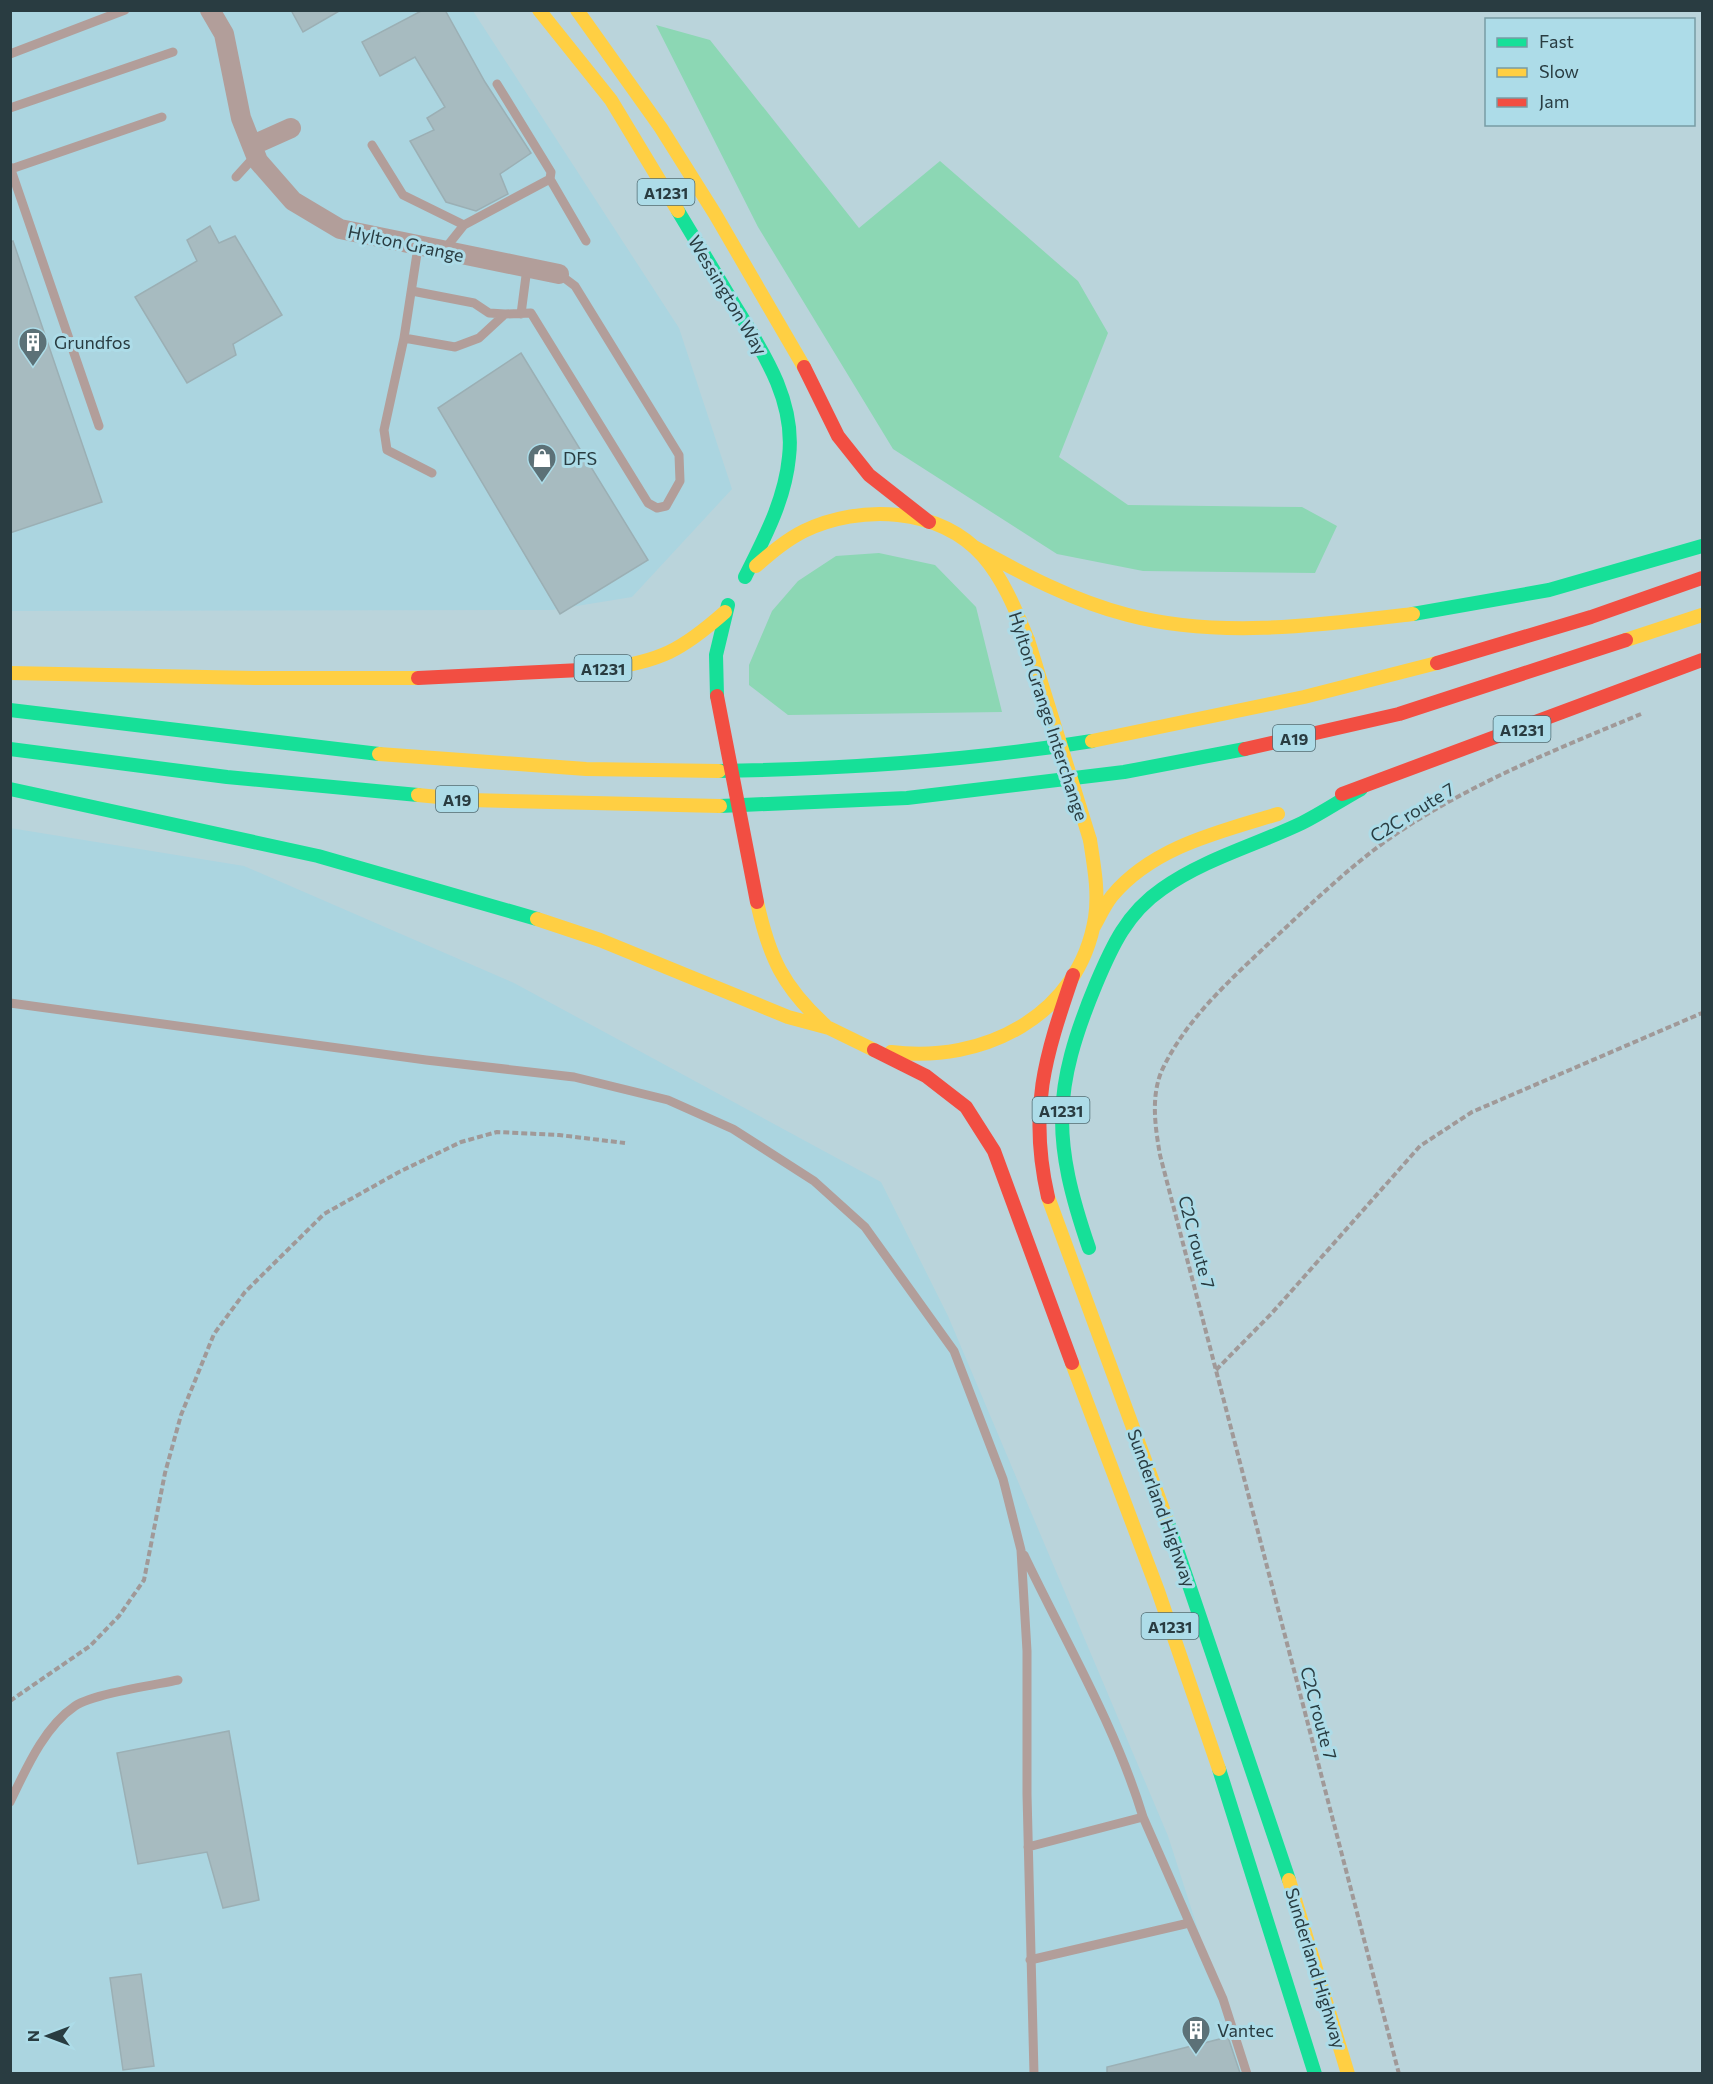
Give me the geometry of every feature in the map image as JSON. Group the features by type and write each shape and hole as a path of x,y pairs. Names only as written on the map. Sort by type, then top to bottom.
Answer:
{"highway":[{"name":"Wessington Way","path":"539,10 611,100 764,354 778,383 788,415 787,475 767,533 739,585"},
{"name":"Wessington Way","path":"577,10 662,128 715,213 803,366 838,436 869,475 929,522"},
{"name":"Hylton Grange Interchange","path":"829,1028 802,1005 782,979 768,951 717,696 716,655 725,612 739,585 772,549 806,528 836,518 880,514 929,522 974,547 999,578 1028,640 1090,840 1097,887 1093,928 1073,975 1046,1011 988,1042 958,1052 926,1055 875,1049"},
{"path":"974,547 1074,597 1129,616 1220,626 1271,627 1351,621 1498,601 1594,578 1702,546"},
{"name":"A19","path":"10,710 478,764 590,769 784,769 1004,754 1194,721 1392,675 1547,632 1702,578"},
{"name":"A1231","path":"10,673 228,679 465,676 619,667 652,660 675,651 725,612"},
{"name":"A19","path":"10,749 227,777 469,800 688,807 907,798 1124,772 1226,753 1399,714 1702,615"},
{"name":"A1231","path":"1310,804 1361,789 1702,660"},
{"path":"10,789 318,856 522,914 600,940 788,1017 829,1028"},
{"name":"A1231","path":"1096,1266 1065,1173 1061,1145 1062,1088 1070,1052 1085,1013 1110,952 1127,921 1146,900 1172,882 1305,821 1361,789"},
{"name":"A1231","path":"1093,928 1112,896 1153,862 1190,842 1289,810"},
{"name":"Sunderland Highway","path":"1073,975 1049,1045 1040,1081 1036,1123 1039,1166 1049,1202 1183,1565 1316,1960 1348,2073"},
{"name":"A1231","path":"829,1028 875,1049"},
{"name":"Sunderland Highway","path":"875,1049 926,1076 951,1094 966,1107 993,1151 1158,1591 1239,1828 1315,2073"},
{"name":"A1231","path":"1171,1490 1183,1565"}],"street":[{"name":"Hylton Grange","path":"210,10 224,34 242,118 254,150 293,201 340,229 418,247 559,274"},
{"path":"254,150 291,128"}],"lane":[{"path":"10,54 125,10"},
{"path":"10,108 173,52"},
{"path":"443,252 464,225 549,179 551,172 497,84"},
{"path":"99,426 11,168 162,117"},
{"path":"372,145 403,195 464,225"},
{"path":"236,177 254,150"},
{"path":"549,179 586,241"},
{"path":"418,247 404,338 384,430 387,450 432,473"},
{"path":"521,314 527,268"},
{"path":"412,291 474,303 489,314 531,313 648,502 657,508 666,506 680,481 678,455 575,286 559,274"},
{"path":"404,338 455,347 479,338 505,314"},
{"path":"10,1003 426,1060 574,1077 668,1100 734,1129 814,1181 865,1227 954,1351 1003,1479 1021,1550 1027,1651 1028,1847 1034,2073"},
{"path":"1021,1550 1106,1719 1132,1779 1143,1817 1223,1999 1247,2073"},
{"path":"10,1802 28,1766 50,1732 75,1706 112,1694 178,1680"},
{"path":"1028,1847 1143,1817"},
{"path":"1030,1959 1189,1923"}],"path":[{"name":"C2C route 7","path":"1399,2073 1216,1370 1159,1145 1154,1115 1163,1067 1205,1004 1340,877 1394,835 1466,794 1541,755 1649,710"},
{"path":"1216,1370 1272,1313 1420,1146 1472,1112 1702,1013"},
{"path":"10,1701 90,1646 119,1616 144,1580 165,1473 181,1415 214,1334 245,1292 324,1214 399,1172 461,1142 497,1132 559,1135 625,1143"}],"shaded area":[{"path":"10,11 473,11 679,328 732,489 632,597 552,610 11,611"},
{"path":"10,828 244,866 514,983 881,1182 948,1316 1168,1836 1244,2073 11,2073"}],"green space":[{"path":"656,25 710,40 859,228 940,161 1078,281 1108,333 1059,457 1128,505 1302,507 1337,526 1315,573 1143,571 1057,554 893,449 758,227"},
{"path":"879,553 935,565 976,607 1002,712 788,715 749,685 749,665 772,611 798,581 836,556"}],"building":[{"path":"291,10 341,10 303,32"},
{"path":"423,10 445,10 485,82 531,153 500,174 508,194 476,211 446,202 410,141 434,130 427,118 445,107 415,57 380,76 362,42"},
{"path":"210,226 219,243 235,236 282,315 233,344 236,355 187,383 135,297 197,261 187,240"},
{"name":"Grundfos","path":"13,241 102,502 10,533 10,242"},
{"name":"DFS","path":"521,353 648,560 560,614 438,408"},
{"path":"229,1731 259,1900 223,1908 207,1852 138,1864 117,1753"},
{"path":"141,1974 154,2066 123,2070 110,1978"},
{"name":"Vantec","path":"1228,2037 1240,2073 1107,2073 1107,2067"}],"traffic: fast":[{"path":"678,211 765,356 782,395 787,415 790,436 789,457 783,489 773,519 745,577"},
{"path":"1413,614 1549,590 1702,546"},
{"path":"717,696 716,655 728,605"},
{"path":"10,710 379,754"},
{"path":"719,771 906,763 999,754 1092,741"},
{"path":"10,749 227,777 418,795"},
{"path":"720,806 907,798 1124,772 1245,749"},
{"path":"10,789 318,856 537,919"},
{"path":"1089,1248 1068,1176 1063,1145 1062,1115 1065,1086 1071,1055 1082,1021 1102,970 1122,931 1150,898 1178,878 1302,823 1361,789"},
{"path":"1167,1520 1289,1880"},
{"path":"1219,1769 1315,2074"}],"traffic: slow":[{"path":"539,10 611,100 678,211"},
{"path":"577,10 661,128 715,214 804,367"},
{"path":"756,566 791,538 826,522 874,514 922,519 965,540 983,556 1003,585 1028,640"},
{"path":"974,547 1030,577 1088,602 1128,615 1163,622 1198,627 1270,628 1413,614"},
{"path":"602,669 640,662 669,652 696,636 725,612"},
{"path":"1626,640 1702,615"},
{"path":"1028,640 1090,840"},
{"path":"1092,741 1304,697 1437,663"},
{"path":"10,673 255,678 418,678"},
{"path":"379,754 586,769 719,771"},
{"path":"418,795 469,800 720,806"},
{"path":"1093,928 1112,896 1128,879 1147,865 1188,843 1278,814"},
{"path":"891,1052 926,1054 959,1050 992,1041 1022,1026 1048,1007 1069,982 1085,952 1095,918 1096,889 1090,840"},
{"path":"757,902 767,939 780,970 798,997 825,1025"},
{"path":"537,919 600,940 788,1017 829,1028 874,1050"},
{"path":"1048,1197 1167,1520"},
{"path":"1072,1363 1158,1591 1219,1769"},
{"path":"1289,1880 1348,2074"}],"traffic: jam":[{"path":"804,367 838,436 869,475 929,522"},
{"path":"1437,663 1591,617 1702,578"},
{"path":"1245,749 1399,714 1626,640"},
{"path":"1342,794 1702,660"},
{"path":"418,678 602,669"},
{"path":"717,696 757,902"},
{"path":"1048,1197 1042,1166 1040,1137 1042,1084 1054,1032 1073,975"},
{"path":"874,1050 926,1076 966,1107 994,1151 1072,1363"}],"place":[{"name":"Grundfos","path":"33,368"},
{"name":"DFS","path":"542,484"},
{"name":"Vantec","path":"1196,2056"}]}
